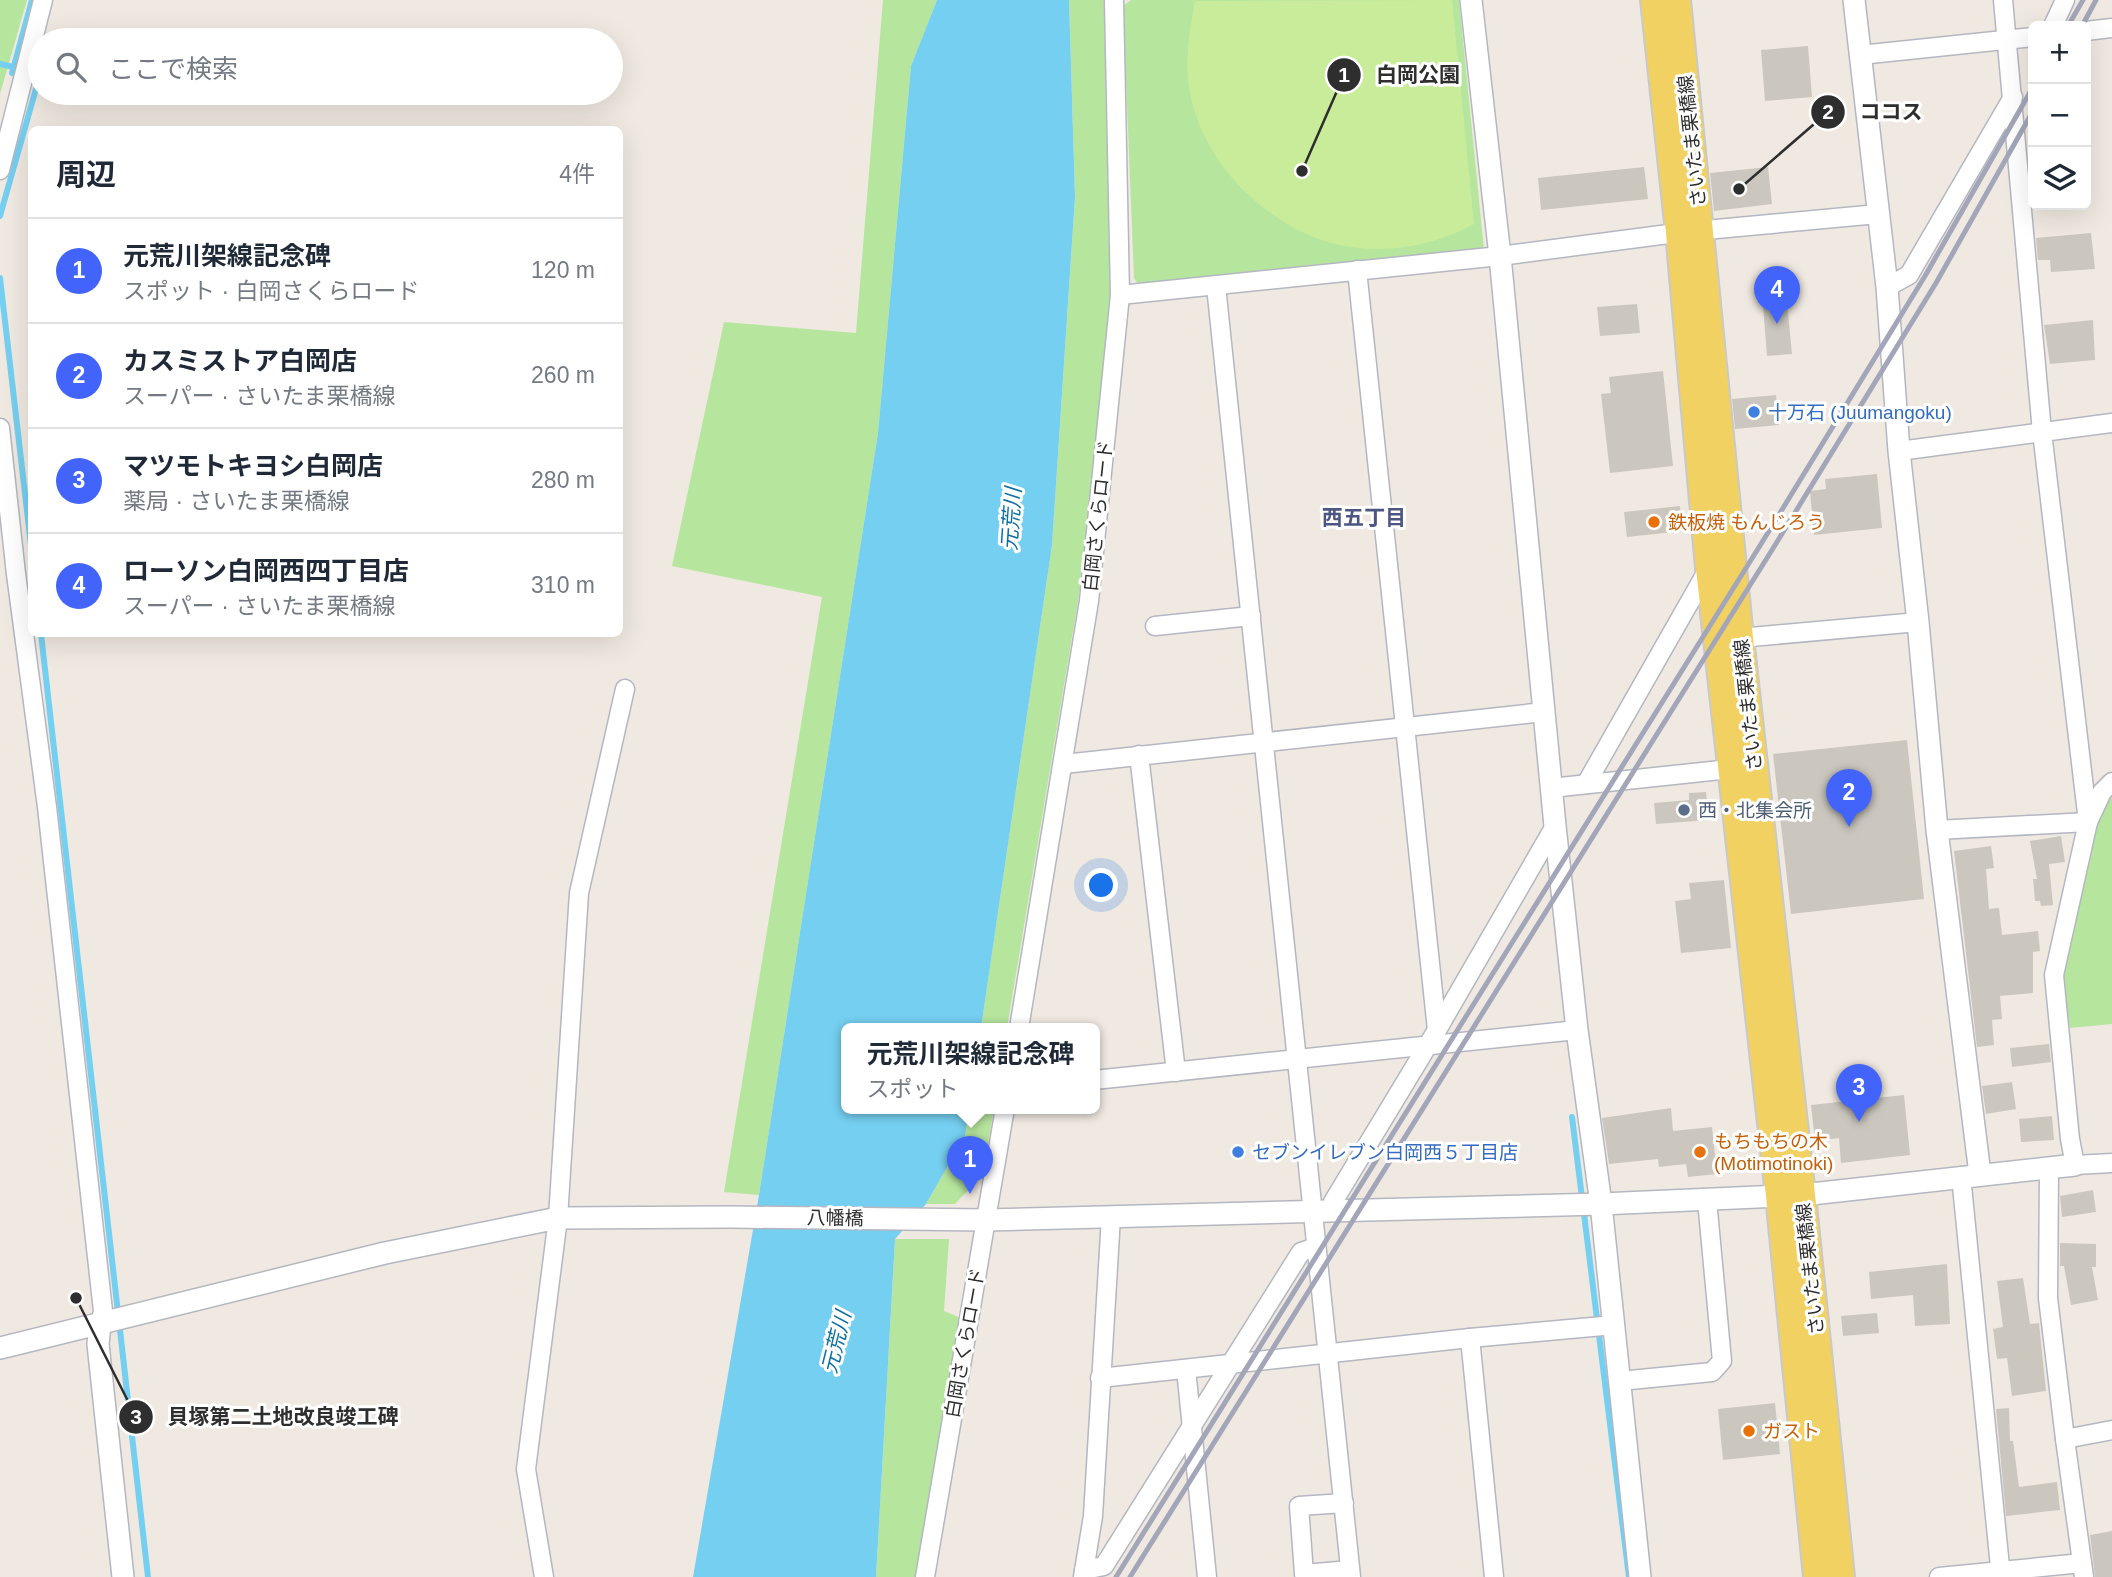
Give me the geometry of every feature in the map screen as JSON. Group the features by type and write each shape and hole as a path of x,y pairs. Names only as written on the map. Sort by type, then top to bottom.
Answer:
{"main road":[{"name":"さいたま栗橋線","path":"1654,0 1690,232 1740,638 1791,1195 1818,1577"},
{"name":"さいたま栗橋線","path":"1677,0 1709,568 1730,769 1791,1195 1841,1577"}],"street":[{"path":"37,28 44,0"},
{"name":"白岡さくらロード","path":"1020,1023 1090,601 1120,295 1114,0"},
{"path":"1471,0 1500,256 1555,826 1577,1030 1601,1204 1640,1577"},
{"path":"1854,0 1887,287 1899,451 1918,622 1970,1175 2001,1574"},
{"path":"2003,0 2042,432 2088,822"},
{"path":"2055,21 2065,0"},
{"path":"2091,31 2112,29"},
{"path":"1860,55 2028,37"},
{"path":"0,170 28,62"},
{"path":"1887,287 1909,275 2013,97"},
{"path":"1120,295 1878,214"},
{"path":"1357,270 1437,1030"},
{"path":"1216,286 1298,1060 1323,1210 1316,1247 1344,1503 1351,1574 1304,1573 1298,1506 1344,1503"},
{"path":"1899,451 2112,423"},
{"path":"0,428 47,807 103,1311 98,1344 123,1577"},
{"path":"1586,784 1709,568"},
{"path":"1155,626 1251,616"},
{"path":"1740,638 1918,622"},
{"path":"544,1577 526,1469 558,1218 579,893 625,689"},
{"path":"1063,764 1544,712"},
{"path":"1139,755 1176,1072"},
{"path":"1551,788 1730,769"},
{"path":"2112,782 2102,792 2088,822 2054,975 2070,1139 2075,1165 2112,1163"},
{"path":"1937,830 2088,822"},
{"path":"1323,1210 1333,1202 1437,1030 1555,826"},
{"path":"1100,1079 1426,1048 1577,1030"},
{"name":"白岡さくらロード","path":"925,1577 1004,1114"},
{"name":"八幡橋","path":"0,1348 385,1253 558,1218 985,1220 1601,1204 1791,1195 2075,1165"},
{"path":"1939,1577 2083,1570 2064,1439 2048,1298 2049,1168"},
{"path":"1620,1381 1712,1371 1723,1361 1707,1200"},
{"path":"1084,1574 1093,1516 1111,1217"},
{"path":"1084,1574 1104,1566 1301,1252 1316,1247"},
{"path":"1100,1378 1614,1325"},
{"path":"1470,1338 1494,1577"},
{"path":"1186,1369 1207,1577"},
{"path":"2064,1439 2112,1430"}],"green space":[{"path":"0,0 27,0 0,94"},
{"path":"883,0 937,0 911,66 878,433 759,1195 724,1192 822,597 672,566 724,322 856,333"},
{"path":"1069,0 1104,0 1110,308 1085,559 1008,1023 982,1023 1052,545 1075,197"},
{"path":"1131,0 1459,0 1484,250 1138,284 1134,278 1123,6"},
{"path":"1452,0 1474,224 1433,241 1405,247 1375,249 1332,243 1304,233 1254,200 1233,179 1215,155 1201,129 1189,90 1188,52 1195,1"},
{"path":"2112,793 2112,1024 2070,1028 2062,974 2104,798"},
{"path":"968,1114 993,1114 983,1174 955,1204 926,1204 965,1136"},
{"path":"895,1239 949,1239 944,1311 961,1318 918,1577 876,1577"}],"water":[{"name":"元荒川","path":"937,0 1069,0 1075,197 1052,545 982,1023 841,1023 841,1114 968,1114 965,1136 926,1204 895,1239 876,1577 693,1577 759,1195 878,433 911,66"}],"building":[{"path":"1808,46 1812,97 1765,101 1761,50"},
{"path":"1644,167 1648,199 1541,210 1538,178"},
{"path":"1768,167 1772,204 1714,211 1710,173"},
{"path":"2091,233 2095,269 2051,272 2050,260 2038,260 2036,238"},
{"path":"1786,292 1792,354 1767,356 1762,294"},
{"path":"1637,304 1640,333 1600,336 1597,307"},
{"path":"2093,320 2095,360 2050,364 2044,325"},
{"path":"1663,371 1673,466 1610,473 1601,394 1611,393 1609,377"},
{"name":"十万石 (Juumangoku)","path":"1776,395 1779,425 1735,429 1732,399"},
{"path":"1877,474 1882,528 1814,535 1810,491 1826,489 1825,479"},
{"path":"1680,506 1683,531 1627,537 1624,512"},
{"path":"1907,740 1924,899 1791,914 1773,754"},
{"path":"1706,792 1709,820 1656,824 1654,803 1689,800 1689,793"},
{"path":"2061,836 2065,862 2049,864 2053,905 2041,906 2040,901 2035,901 2033,879 2037,879 2030,841"},
{"path":"1991,846 1994,868 1986,869 1989,909 1999,908 2002,935 2038,931 2040,951 2033,952 2033,993 2000,996 2002,1019 1992,1020 1994,1045 1977,1047 1954,851"},
{"path":"1724,880 1731,948 1681,953 1675,901 1691,899 1689,883"},
{"path":"2049,1044 2051,1062 2012,1067 2010,1048"},
{"path":"2012,1082 2016,1109 1986,1114 1982,1086"},
{"path":"1904,1095 1910,1155 1841,1163 1839,1138 1815,1141 1811,1105"},
{"path":"1671,1108 1673,1131 1712,1127 1717,1174 1688,1177 1686,1164 1659,1167 1658,1159 1609,1164 1602,1118"},
{"path":"2052,1116 2054,1140 2021,1142 2019,1119"},
{"path":"2093,1190 2096,1212 2062,1217 2060,1196"},
{"path":"2060,1243 2096,1244 2096,1267 2092,1267 2098,1300 2071,1305 2064,1266 2060,1266"},
{"path":"1947,1264 1950,1324 1915,1326 1913,1295 1871,1299 1869,1272"},
{"path":"2023,1278 2030,1324 2039,1323 2046,1391 2012,1396 2007,1358 1997,1359 1993,1329 2003,1327 1997,1281"},
{"path":"1877,1313 1879,1333 1843,1336 1841,1316"},
{"name":"ガスト","path":"1775,1403 1780,1454 1723,1460 1718,1409"},
{"path":"2009,1408 2010,1441 2013,1441 2019,1487 2057,1482 2060,1510 2006,1516 1996,1409"},
{"path":"2112,1531 2112,1577 2095,1577 2090,1535"}],"waterway":[{"path":"28,76 12,73 32,0"},
{"path":"0,64 13,67"},
{"path":"0,216 31,105"},
{"path":"0,278 28,520"},
{"path":"41,637 148,1577"},
{"path":"1572,1117 1629,1577"}],"railway":[{"path":"2071,21 2083,0"},
{"path":"2085,21 2096,0"},
{"path":"1116,1577 1761,544 1925,276 2028,96"},
{"path":"1130,1577 1772,550 1936,283 2028,120"}],"place":[{"name":"白岡公園","path":"1302,171"},
{"name":"ココス","path":"1739,189"},
{"name":"ローソン白岡西四丁目店","path":"1777,324"},
{"name":"十万石 (Juumangoku)","path":"1754,412"},
{"name":"鉄板焼 もんじろう","path":"1654,522"},
{"name":"西・北集会所","path":"1684,810"},
{"name":"カスミストア白岡店","path":"1849,827"},
{"name":"マツモトキヨシ白岡店","path":"1859,1122"},
{"name":"セブンイレブン白岡西５丁目店","path":"1238,1152"},
{"name":"もちもちの木 (Motimotinoki)","path":"1700,1152"},
{"name":"元荒川架線記念碑","path":"970,1194"},
{"name":"貝塚第二土地改良竣工碑","path":"76,1298"},
{"name":"ガスト","path":"1749,1431"}],"district":[{"name":"西五丁目","path":"1364,517"}]}
